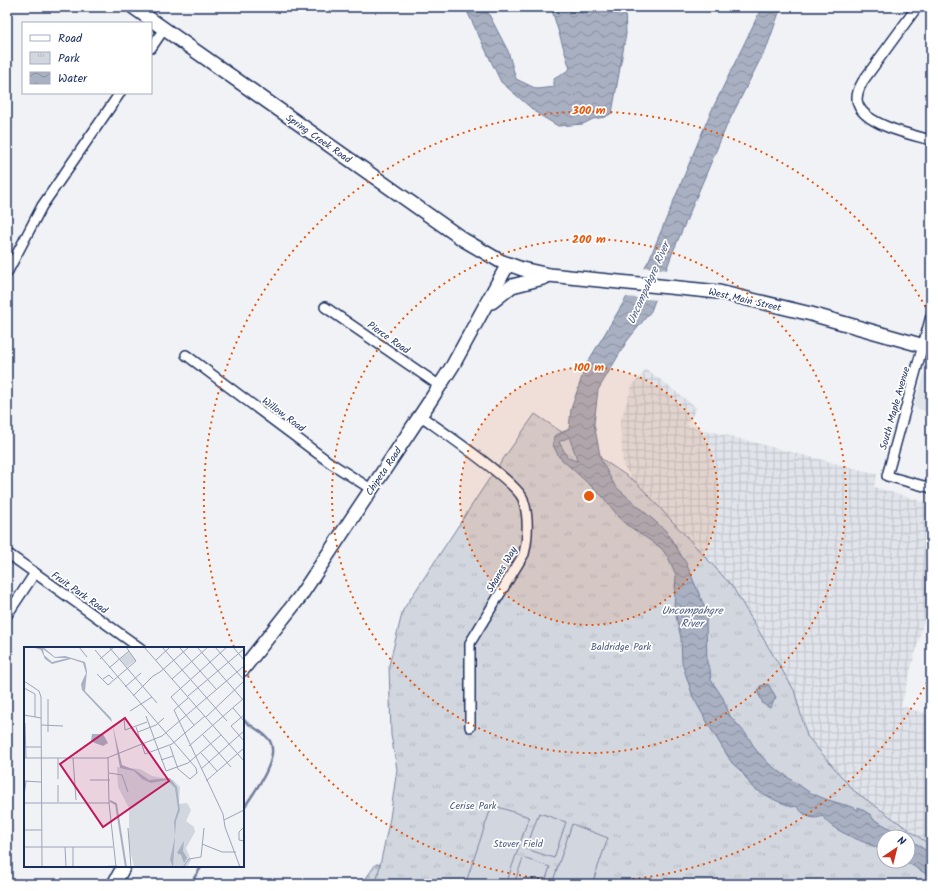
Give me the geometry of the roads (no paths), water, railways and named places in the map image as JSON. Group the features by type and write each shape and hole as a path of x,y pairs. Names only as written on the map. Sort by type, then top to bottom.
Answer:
{"main road":[{"name":"Spring Creek Road","path":"134,7 464,240 508,264"},
{"name":"West Main Street","path":"508,264 549,275 719,292 817,316 927,347"},
{"name":"Chipeta Road","path":"244,668 299,598 440,386 508,264"},
{"path":"476,320 491,303 505,291 520,283 543,278 549,275"},
{"path":"114,884 123,867"}],"street":[{"path":"917,7 863,81 857,98 858,105 870,117 904,134 931,140"},
{"path":"152,47 164,29"},
{"path":"7,273 42,206 119,94"},
{"name":"Pierce Road","path":"325,307 440,386"},
{"name":"South Maple Avenue","path":"931,316 927,347 887,476 931,488"},
{"name":"Willow Road","path":"186,355 330,462 371,489"},
{"name":"Shanes Way","path":"420,416 509,481 523,498 527,517 527,543 524,554 470,643 470,727"},
{"name":"Fruit Park Road","path":"7,553 139,647"},
{"path":"7,615 35,573"}],"water":[{"path":"465,7 485,7 508,51 516,79 537,89 554,87 554,79 570,69 551,7 625,7 626,34 612,113 605,117 593,119 583,124 558,126 538,114 501,82"},
{"name":"Uncompahgre River","path":"762,7 781,7 768,44 727,125 672,254 651,311 627,341 598,390 594,424 601,460 615,486 666,531 686,563 708,615 706,622 707,663 710,669 711,680 723,698 730,716 747,735 756,750 770,765 809,792 825,799 855,808 858,811 858,807 871,815 873,819 891,829 876,829 876,847 841,832 833,827 823,816 815,818 808,816 796,806 792,807 775,800 753,788 741,771 732,763 693,697 682,663 681,638 674,607 676,575 668,557 661,548 623,522 602,496 559,457 553,445 554,436 569,429 571,409 586,365 649,260 709,116","holes":["569,437 578,461 568,458 559,442"]},
{"path":"768,684 776,697 770,708 763,704 758,692 760,686"},
{"path":"916,844 931,854 931,884 928,875 916,868"}],"waterway":[{"path":"244,720 261,732 270,741 272,748 271,757 264,776 244,808"},
{"path":"190,884 201,867"}],"park label":[{"name":"Baldridge Park","path":"621,646"},
{"name":"Cerise Park","path":"473,805"},
{"name":"Stover Field","path":"518,843"}]}
